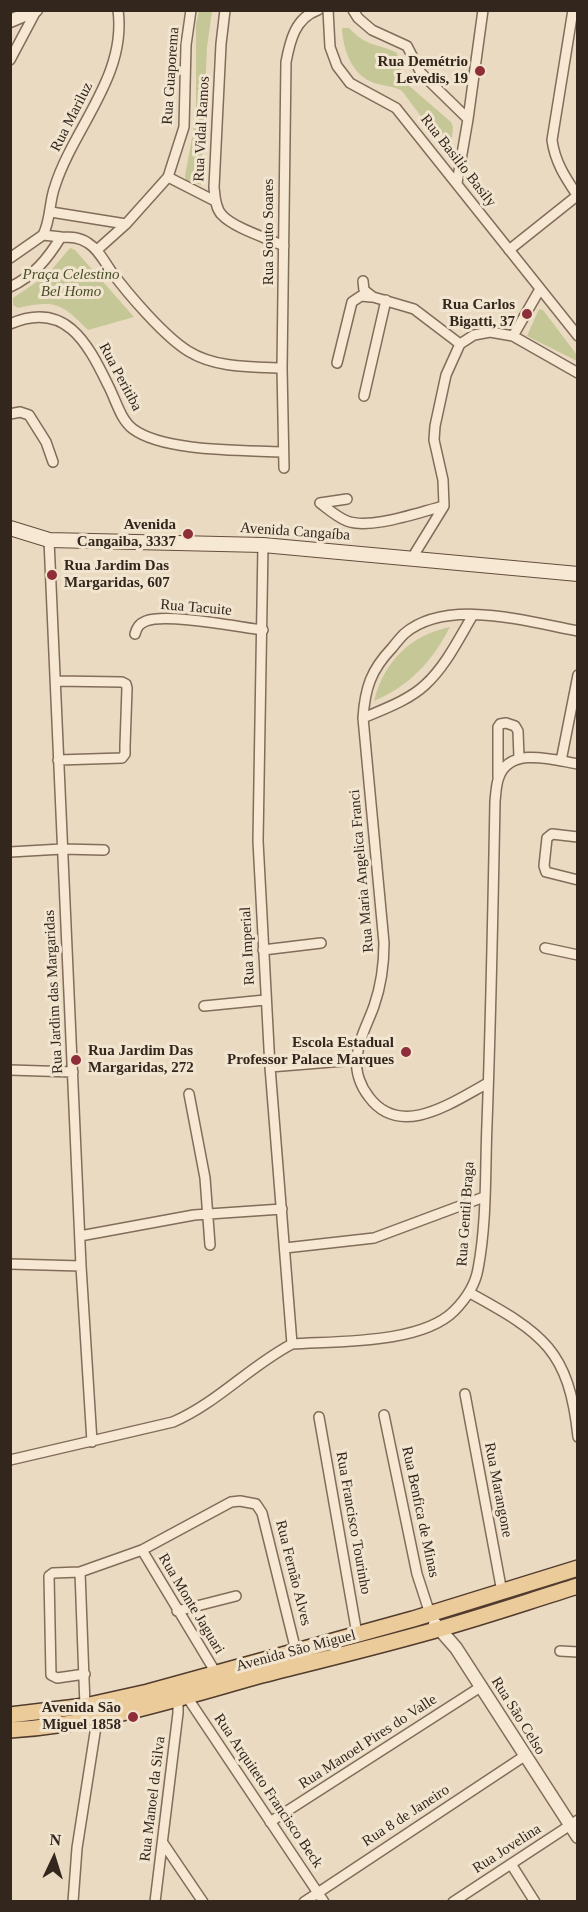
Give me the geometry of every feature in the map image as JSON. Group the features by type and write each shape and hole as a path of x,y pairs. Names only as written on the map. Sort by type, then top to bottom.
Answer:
{"main road":[{"name":"Avenida Cangaíba","path":"10,528 49,540 89,539 263,545 578,574"},
{"name":"Avenida São Miguel","path":"10,1714 86,1706 148,1692 430,1614 578,1568"},
{"name":"Avenida São Miguel","path":"10,1730 49,1728 97,1720 439,1629 578,1586"}],"street":[{"name":"Rua Mariluz","path":"43,235 51,212 58,178 74,143 105,87 116,49 118,10"},
{"name":"Rua Guaporema","path":"97,250 126,224 168,177 184,127 186,45 191,10"},
{"name":"Rua Vidal Ramos","path":"225,10 221,44 215,201 221,215 235,224 284,246"},
{"name":"Rua Souto Soares","path":"284,468 282,368 286,62 290,39 298,25 308,14 318,10"},
{"name":"Rua Basilio Basily","path":"328,10 330,46 337,66 350,82 396,108 578,336"},
{"path":"353,10 358,18 372,30 406,46 421,73 468,119"},
{"path":"457,183 483,10"},
{"path":"509,250 577,195 560,170 552,140 573,10"},
{"path":"10,21 36,11"},
{"path":"10,60 36,11"},
{"path":"168,177 215,201"},
{"path":"51,212 126,224"},
{"path":"10,258 43,235 83,240 97,250 111,272 167,335 187,350 200,358 237,367 282,368"},
{"path":"10,287 35,271 61,237"},
{"path":"363,280 364,290 373,297"},
{"path":"513,336 540,289"},
{"path":"338,363 352,302 361,296 386,300 422,314 460,344"},
{"path":"364,396 386,300"},
{"name":"Rua Peritiba","path":"10,324 22,319 41,316 67,323 88,347 109,386 119,411 131,427 144,435 159,442 186,446 282,452"},
{"path":"412,558 444,506 442,480 434,440 435,426 446,375 460,344 474,335 490,332 513,336 578,373"},
{"path":"10,414 20,412 29,415 46,442 53,462"},
{"path":"347,500 320,503 339,517 355,523 389,519 444,506"},
{"name":"Rua Jardim das Margaridas","path":"49,540 81,1266 92,1442"},
{"name":"Rua Imperial","path":"263,545 258,841 265,1000 292,1344"},
{"name":"Rua Maria Angelica Franci","path":"472,615 453,615 429,620 405,633 379,661 365,693 363,718 384,963 379,987 360,1041 356,1060 363,1089 375,1105 403,1117 432,1112 488,1083"},
{"path":"363,718 393,705 425,685 446,659 472,615 578,631"},
{"name":"Rua Tacuite","path":"135,634 137,627 154,619 263,630"},
{"path":"561,761 578,675"},
{"path":"56,681 122,682 127,688 125,746 122,758 58,760"},
{"name":"Rua Gentil Braga","path":"10,1460 173,1422 190,1415 292,1344 397,1336 420,1331 440,1322 453,1312 470,1293 478,1268 484,1197 495,801 498,779 498,727 500,724 515,726 518,731 519,758"},
{"path":"498,779 502,770 519,758 534,757 578,764"},
{"path":"578,837 552,834 547,838 544,866 546,872 578,880"},
{"path":"10,852 62,849 104,850"},
{"path":"263,951 321,944"},
{"path":"545,948 578,956"},
{"path":"204,1006 265,1000"},
{"path":"270,1066 356,1060"},
{"path":"10,1070 73,1072"},
{"path":"189,1094 202,1162 210,1245"},
{"path":"285,1248 374,1238 484,1197"},
{"path":"80,1236 207,1214 282,1209"},
{"path":"10,1264 81,1266"},
{"path":"470,1293 534,1332 548,1346 565,1375 578,1437"},
{"name":"Rua Marangone","path":"465,1394 502,1592"},
{"name":"Rua Benfica de Minas","path":"384,1415 417,1574 430,1614"},
{"name":"Rua Francisco Tourinho","path":"319,1417 357,1634"},
{"name":"Rua Fernão Alves","path":"141,1550 231,1502 256,1504 262,1513 266,1527 296,1651"},
{"path":"85,1674 57,1678 51,1674 48,1578 53,1573 80,1572 141,1550"},
{"name":"Rua Monte Jaguari","path":"141,1550 216,1673"},
{"path":"80,1572 86,1706"},
{"path":"177,1611 236,1596"},
{"name":"Rua São Celso","path":"430,1614 439,1629 456,1648 525,1755 574,1823 578,1837"},
{"path":"560,1651 578,1652"},
{"name":"Rua Manoel Pires do Valle","path":"270,1822 482,1686"},
{"name":"Rua Arquiteto Francisco Beck","path":"183,1698 324,1902"},
{"name":"Rua Manoel da Silva","path":"155,1902 183,1698"},
{"path":"73,1902 77,1848 97,1720"},
{"name":"Rua 8 de Janeiro","path":"304,1902 525,1755"},
{"name":"Rua Jovelina","path":"453,1902 574,1823"},
{"path":"163,1843 203,1902"},
{"path":"511,1864 535,1902"}],"green space":[{"path":"199,11 212,11 207,47 201,185 186,180 185,176 196,116 196,24"},
{"path":"342,28 349,28 366,42 397,53 402,76 407,84 451,122 453,127 450,155 402,91 374,83 354,68 344,45"},
{"name":"Praça Celestino Bel Homo","path":"70,248 75,250 134,317 88,330 71,314 57,306 41,304 18,308 13,305 13,298 47,275"},
{"path":"539,309 543,310 577,355 577,361 527,336"},
{"path":"450,627 436,650 419,671 399,688 374,701 384,674 401,652 423,636"}],"place":[{"name":"Rua Demétrio Levedis, 19","path":"480,71"},
{"name":"Rua Carlos Bigatti, 37","path":"527,314"},
{"name":"Avenida Cangaiba, 3337","path":"188,534"},
{"name":"Rua Jardim Das Margaridas, 607","path":"52,575"},
{"name":"Escola Estadual Professor Palace Marques","path":"406,1052"},
{"name":"Rua Jardim Das Margaridas, 272","path":"76,1060"},
{"name":"Avenida São Miguel 1858","path":"133,1717"}]}
